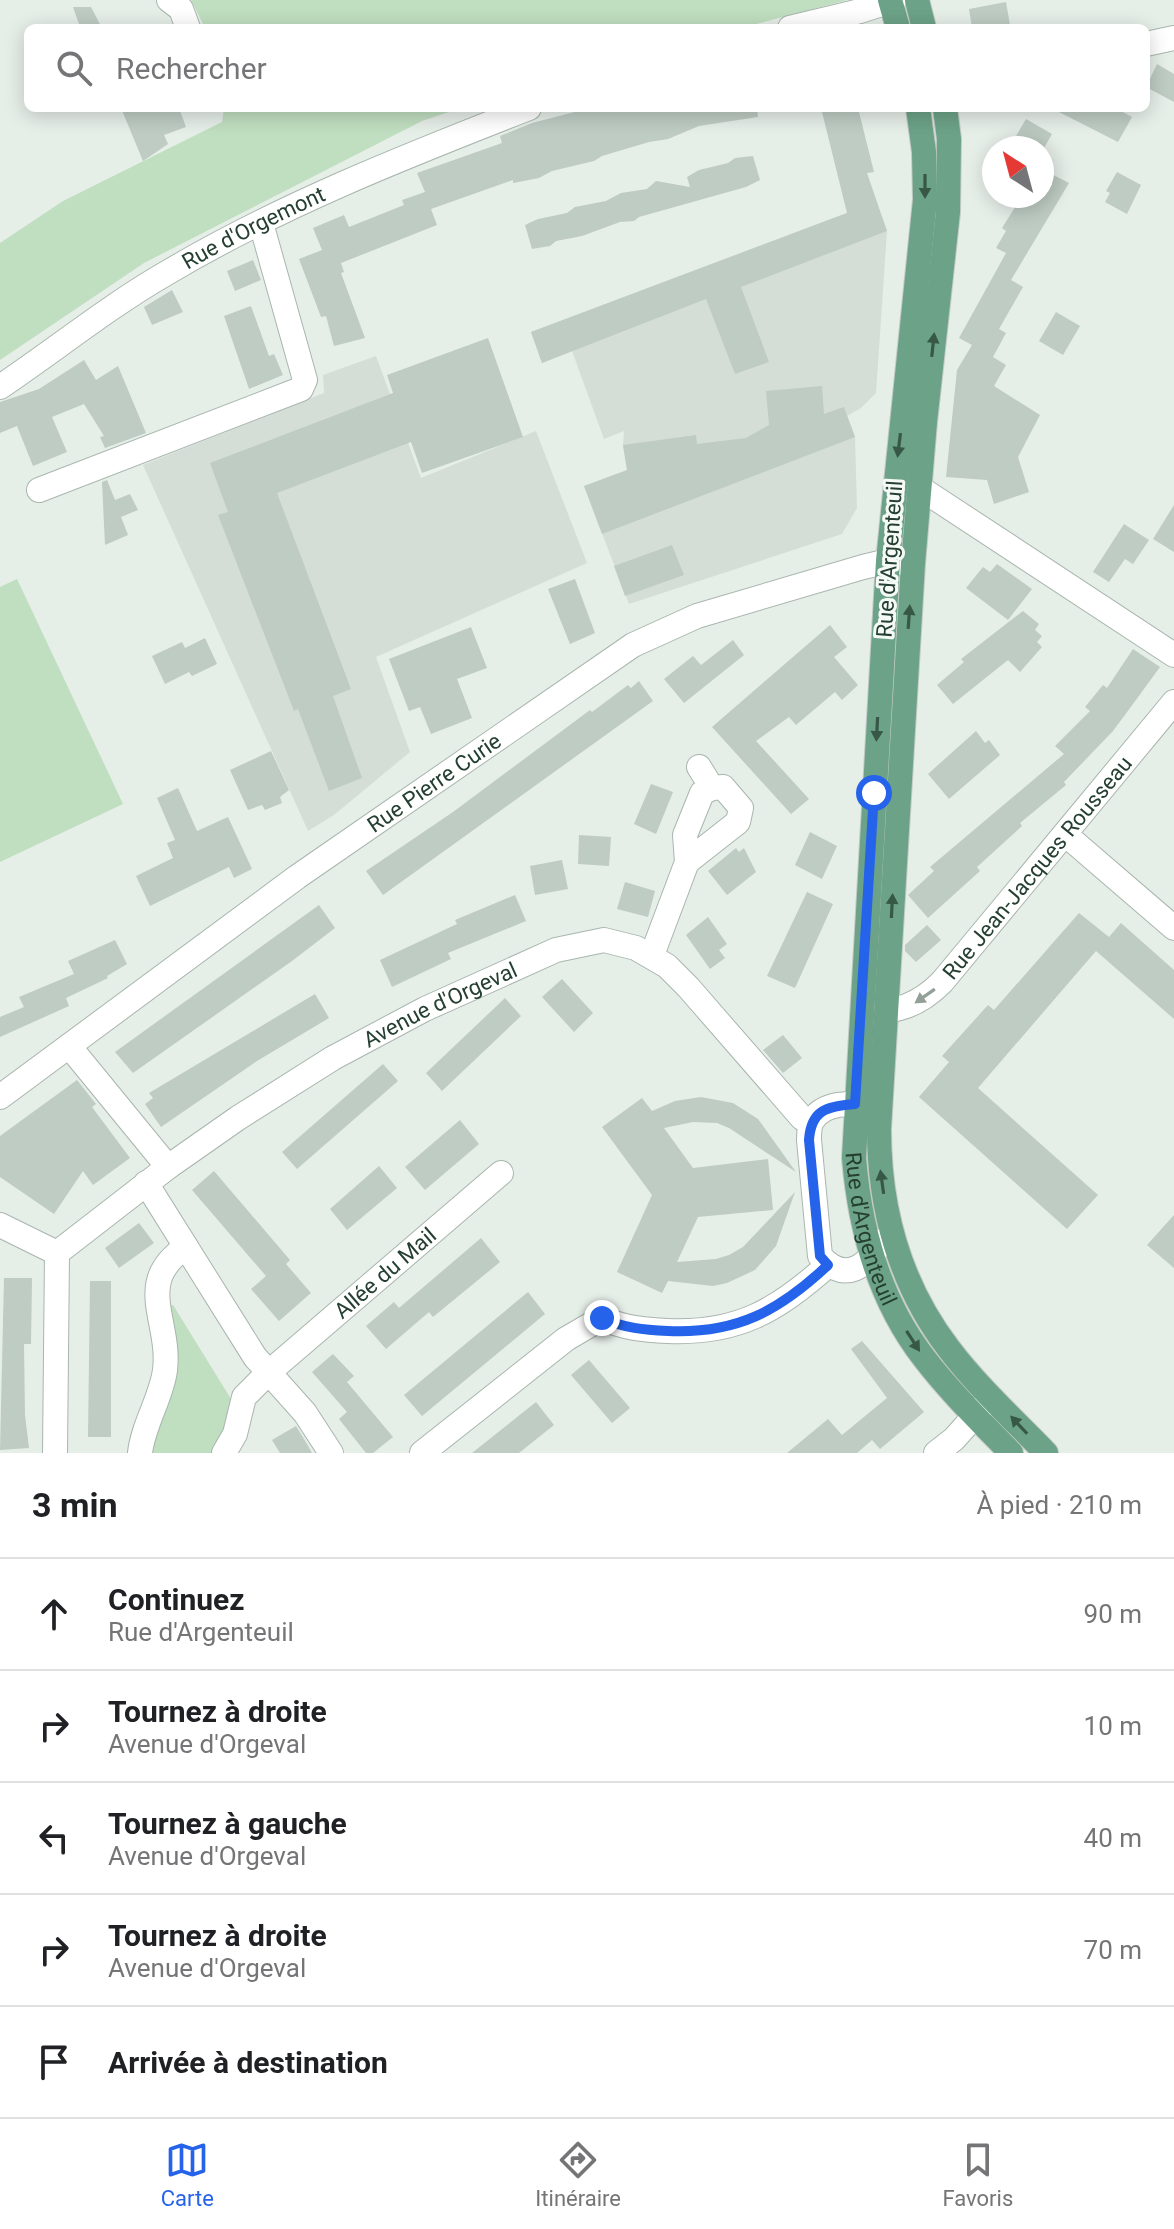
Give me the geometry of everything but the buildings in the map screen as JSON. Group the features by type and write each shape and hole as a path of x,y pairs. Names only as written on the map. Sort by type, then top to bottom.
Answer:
{"main road":[{"path":"917,0 923,24"},
{"path":"891,1 897,24"},
{"name":"Rue d'Argenteuil","path":"919,112 924,152 925,200 888,561 855,1104 856,1182 872,1257 909,1336 923,1357 1011,1453"},
{"name":"Rue d'Argenteuil","path":"946,112 949,139 949,200 913,564 881,1105 881,1181 890,1227 908,1277 936,1332 960,1363 1046,1453"}],"street":[{"path":"169,0 181,9 187,24"},
{"path":"805,24 891,1"},
{"path":"1150,43 1174,38"},
{"name":"Rue d'Orgemont","path":"0,387 164,274 261,223 407,156 519,112"},
{"path":"39,490 301,389 305,380 261,223"},
{"name":"Rue d'Argenteuil","path":"920,488 1174,655"},
{"name":"Rue Pierre Curie","path":"0,1097 297,877 633,645 697,616 888,561 913,564"},
{"name":"Rue Jean-Jacques Rousseau","path":"887,1012 920,1001 935,990 1174,702"},
{"path":"652,955 687,862 685,835 706,777 723,787 741,808 738,822 687,862"},
{"path":"1066,835 1174,928"},
{"name":"Avenue d'Orgeval","path":"57,1253 168,1167 333,1058 425,1009 556,950 604,940 652,955 688,987 802,1118 810,1122"},
{"path":"861,1011 887,1012"},
{"path":"69,1046 168,1167"},
{"path":"881,1105 836,1105 819,1113 810,1122 820,1256 828,1265 841,1270 856,1268 872,1257 890,1227"},
{"name":"Allée du Mail","path":"224,1453 235,1434 244,1397 501,1173"},
{"path":"146,1183 268,1373 305,1413 331,1453"},
{"path":"0,1225 57,1253 55,1453"},
{"path":"140,1453 165,1372 157,1306 161,1271 171,1257 186,1247"},
{"path":"422,1453 566,1339 602,1318 618,1325 653,1331 714,1330 745,1323 774,1308 828,1265"},
{"path":"936,1453 993,1396"}],"shaded area":[{"path":"876,202 887,231 876,393 861,408 847,416 855,437 857,508 842,534 629,604 584,486 617,474 628,478 624,431 604,439 572,351 542,363 531,332"},
{"path":"376,356 421,478 536,431 587,563 376,657 410,752 334,815 308,831 143,465 324,393 323,375"}],"green space":[{"path":"191,0 847,0 756,24 203,24"},
{"path":"223,112 449,112 422,121 144,263 0,360 0,243 63,201 222,122"},
{"path":"17,579 123,804 0,862 0,587"},
{"path":"169,1305 173,1305 236,1407 218,1453 147,1453"}],"route":[{"path":"602,1318 618,1325 653,1331 714,1330 745,1323 774,1308 828,1265 820,1256 810,1122 819,1113 836,1105 855,1104 874,793"}]}
